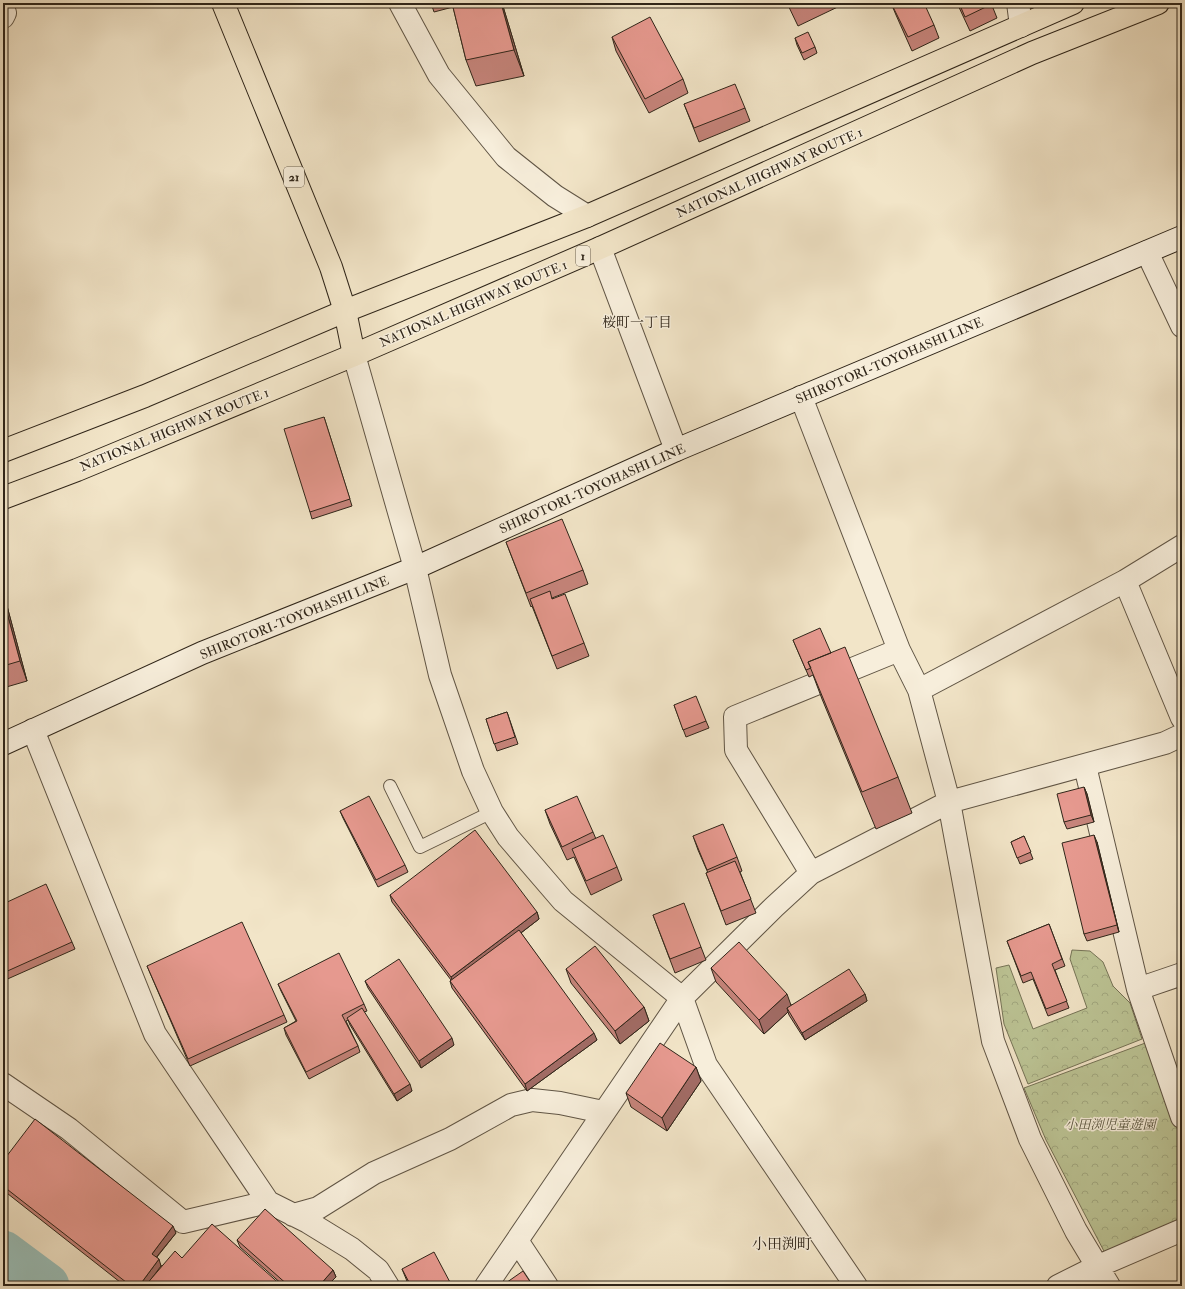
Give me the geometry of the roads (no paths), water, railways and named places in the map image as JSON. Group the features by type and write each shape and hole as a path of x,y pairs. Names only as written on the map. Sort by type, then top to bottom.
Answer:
{"main road":[{"name":"21","path":"222,3 331,267 345,311 354,355"},
{"path":"3,451 145,396 345,311 587,216 1073,3"},
{"name":"NATIONAL HIGHWAY ROUTE 1","path":"3,498 77,470 354,355 600,248 1032,53 1158,3"}],"street":[{"path":"400,3 439,75 506,157 555,196 587,216"},
{"path":"1018,3 1021,26"},
{"path":"3,6 5,12 3,17"},
{"name":"SHIROTORI-TOYOHASHI LINE","path":"3,744 202,653 415,568 676,450 1182,237"},
{"path":"600,248 676,450"},
{"path":"1147,252 1182,326"},
{"path":"354,355 415,568 440,675 473,771 492,812 508,837 563,901 682,998 706,1065 856,1286"},
{"path":"800,397 900,650 919,690 949,802 993,1041 1030,1139 1076,1232 1109,1286"},
{"path":"919,690 1125,581 1182,546"},
{"path":"1125,581 1182,718"},
{"path":"811,873 736,750 735,717 900,650"},
{"path":"33,730 154,1034 268,1202 352,1249 378,1270 388,1286"},
{"path":"486,1286 518,1242 603,1112 682,998 774,907 811,873 949,802 1165,743 1182,735"},
{"path":"1085,766 1138,989 1182,1117"},
{"path":"1138,989 1182,974"},
{"path":"3,1084 69,1130 183,1222 268,1202"},
{"path":"293,1215 318,1208 374,1173 450,1139 512,1105 532,1100 560,1102 603,1112"},
{"path":"1058,1286 1096,1266 1182,1230"},
{"path":"518,1242 547,1286"}],"lane":[{"path":"390,786 420,847 492,812"}],"waterway":[{"path":"3,1254 46,1286"}],"district":[{"name":"桜町一丁目","path":"637,322"},
{"name":"小田渕町","path":"782,1244"}],"park label":[{"name":"小田渕児童遊園","path":"1110,1124"}]}
